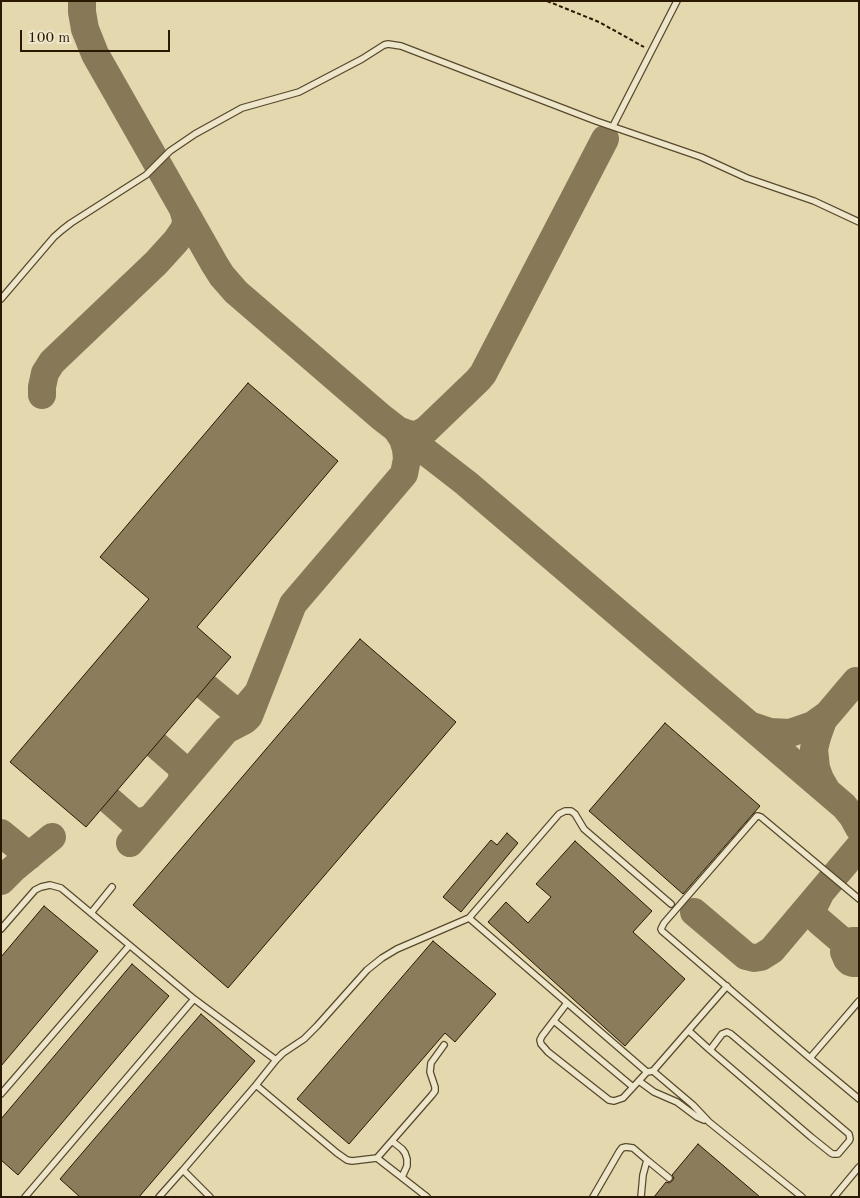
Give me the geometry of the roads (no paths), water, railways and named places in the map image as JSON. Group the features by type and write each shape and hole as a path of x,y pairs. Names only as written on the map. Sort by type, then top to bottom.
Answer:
{"lane":[{"path":"613,126 677,1"},
{"path":"1,299 62,230 146,175 170,151 194,134 242,108 299,92 362,59 384,45 393,44 701,157 747,178 814,201 859,222"},
{"path":"159,1197 276,1060 318,1026 367,970 397,949 470,918 559,814 564,811 571,811 575,814 584,829 671,904"},
{"path":"859,899 762,817 757,816 661,926 662,931 859,1099"},
{"path":"1,929 36,890 46,885 61,888 194,999 276,1060"},
{"path":"90,913 112,887"},
{"path":"470,918 567,1004 693,1105 709,1122 802,1197"},
{"path":"1,1094 129,946"},
{"path":"567,1004 542,1036 540,1040 543,1047 609,1100 619,1100 650,1072 689,1031 727,986"},
{"path":"25,1197 194,999"},
{"path":"810,1058 859,1001"},
{"path":"554,1021 633,1087"},
{"path":"689,1031 710,1050 831,1153 838,1154 849,1141 849,1134 729,1032 722,1034 710,1050"},
{"path":"256,1085 347,1160 377,1158 435,1091 430,1072 431,1063 444,1045"},
{"path":"639,1081 654,1092 678,1102 697,1117 709,1122"},
{"path":"392,1141 402,1149 407,1159 407,1166 402,1177"},
{"path":"593,1197 619,1152 622,1148 626,1147 633,1148 669,1178"},
{"path":"377,1158 427,1197"},
{"path":"641,1197 643,1175 647,1160"},
{"path":"834,1197 859,1167"},
{"path":"183,1170 206,1196"}]}
